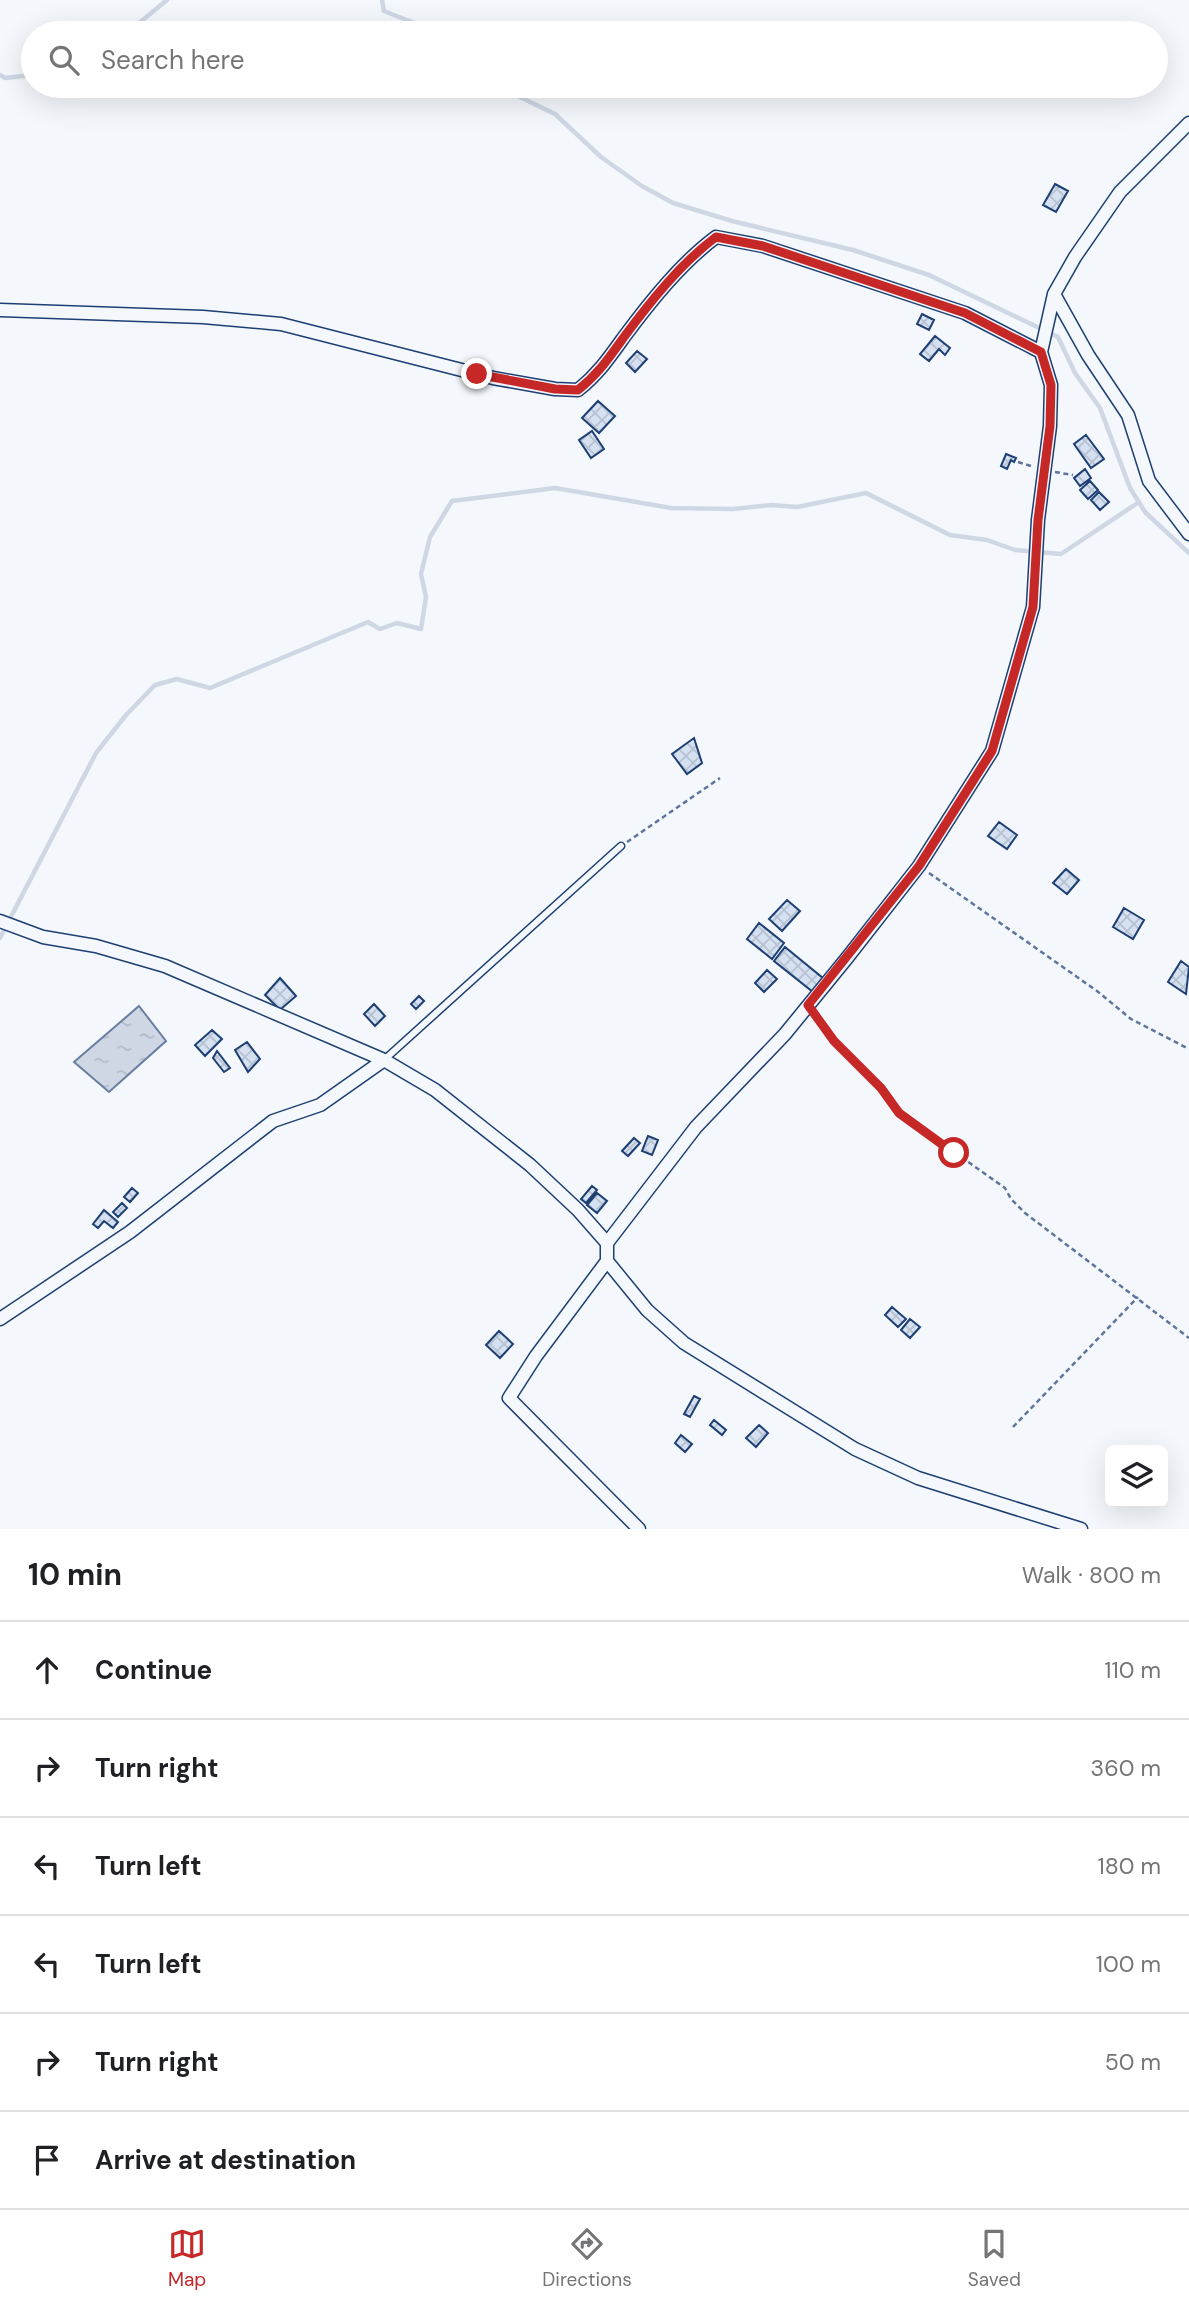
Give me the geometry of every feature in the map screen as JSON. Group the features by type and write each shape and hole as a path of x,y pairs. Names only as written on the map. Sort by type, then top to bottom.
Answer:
{"street":[{"path":"639,1529 509,1398 536,1356 607,1261 607,1243 696,1127 785,1034 919,866 992,751 1033,607 1038,520 1050,426 1051,385 1041,352 1054,294 1075,257 1121,192 1189,123"},
{"path":"0,310 204,317 281,324 493,378 578,390 601,372 625,336 695,252 716,237 763,246 965,313 1041,352"},
{"path":"1054,294 1088,355 1128,415 1149,481 1189,534"},
{"path":"0,921 43,937 96,946 164,966 384,1060 435,1090 530,1165 607,1243"},
{"path":"0,1319 130,1232 273,1121 320,1105 384,1060"},
{"path":"607,1261 647,1310 684,1343 855,1449 918,1478 1081,1529"}],"lane":[{"path":"384,1060 621,846"}],"path":[{"path":"621,846 720,778"},
{"path":"919,866 1097,991 1131,1019 1189,1049"},
{"path":"808,1005 834,1041 881,1088 899,1113 1005,1188 1011,1199 1025,1213 1189,1338"},
{"path":"1013,1427 1138,1297"}],"water":[{"path":"139,1006 166,1041 109,1092 74,1062"}],"building":[{"path":"1055,184 1068,191 1056,212 1043,205"},
{"path":"922,314 934,320 929,330 917,324"},
{"path":"935,336 950,348 945,355 939,349 929,361 920,354"},
{"path":"637,351 647,359 635,372 626,363"},
{"path":"598,401 615,416 599,433 582,418"},
{"path":"592,431 604,449 591,458 579,440"},
{"path":"1086,435 1104,459 1091,468 1074,444"},
{"path":"1006,454 1016,458 1014,462 1011,460 1007,469 1001,466"},
{"path":"1085,469 1091,478 1080,486 1074,478"},
{"path":"1090,481 1098,490 1088,499 1080,490"},
{"path":"1099,492 1109,502 1100,510 1091,500"},
{"path":"694,738 702,763 687,774 672,754"},
{"path":"999,822 1017,835 1007,849 988,836"},
{"path":"1066,869 1079,880 1067,894 1053,883"},
{"path":"787,900 800,911 782,931 769,919"},
{"path":"1124,908 1144,920 1133,939 1113,927"},
{"path":"759,923 784,943 772,959 747,939"},
{"path":"785,947 824,979 813,992 774,961"},
{"path":"1181,961 1189,967 1186,994 1168,982"},
{"path":"767,970 777,979 764,992 755,983"},
{"path":"280,978 296,996 280,1010 265,995"},
{"path":"419,996 424,1001 416,1009 411,1004"},
{"path":"374,1004 385,1016 375,1026 364,1014"},
{"path":"212,1030 222,1039 205,1056 195,1045"},
{"path":"247,1042 260,1059 248,1072 235,1050"},
{"path":"217,1051 230,1068 224,1072 213,1058"},
{"path":"648,1136 658,1140 652,1155 642,1151"},
{"path":"634,1138 640,1143 628,1156 622,1151"},
{"path":"592,1186 597,1190 586,1203 581,1199"},
{"path":"132,1188 138,1193 130,1202 124,1197"},
{"path":"597,1193 607,1201 597,1213 587,1205"},
{"path":"122,1203 127,1208 118,1217 113,1212"},
{"path":"104,1210 118,1222 113,1228 104,1221 98,1228 93,1224"},
{"path":"892,1307 906,1319 898,1327 885,1315"},
{"path":"910,1319 920,1327 910,1338 901,1330"},
{"path":"499,1331 513,1344 500,1358 486,1345"},
{"path":"694,1396 700,1399 690,1417 684,1414"},
{"path":"714,1420 726,1430 722,1435 710,1425"},
{"path":"759,1425 768,1433 756,1447 746,1438"},
{"path":"681,1435 692,1444 685,1452 675,1443"}],"waterway":[{"path":"142,21 167,0"},
{"path":"382,0 384,11 409,21"},
{"path":"0,75 5,78 21,76"},
{"path":"522,98 555,114 601,157 642,186 673,203 732,221 853,250 929,275 1058,337 1075,373 1100,408 1130,488 1145,512 1189,553"},
{"path":"0,938 96,753 126,715 155,685 177,679 210,688 368,622 380,629 397,623 421,629 426,597 421,574 430,537 452,501 555,488 671,508 733,509 771,505 797,507 866,493 950,535 987,540 1015,550 1061,554 1139,502"}],"route":[{"path":"477,374 555,389 578,390 601,372 625,336 695,252 716,237 763,246 965,313 1041,352 1051,385 1050,426 1038,520 1033,607 992,751 919,866 808,1005 834,1041 881,1088 899,1113 954,1153"}]}
